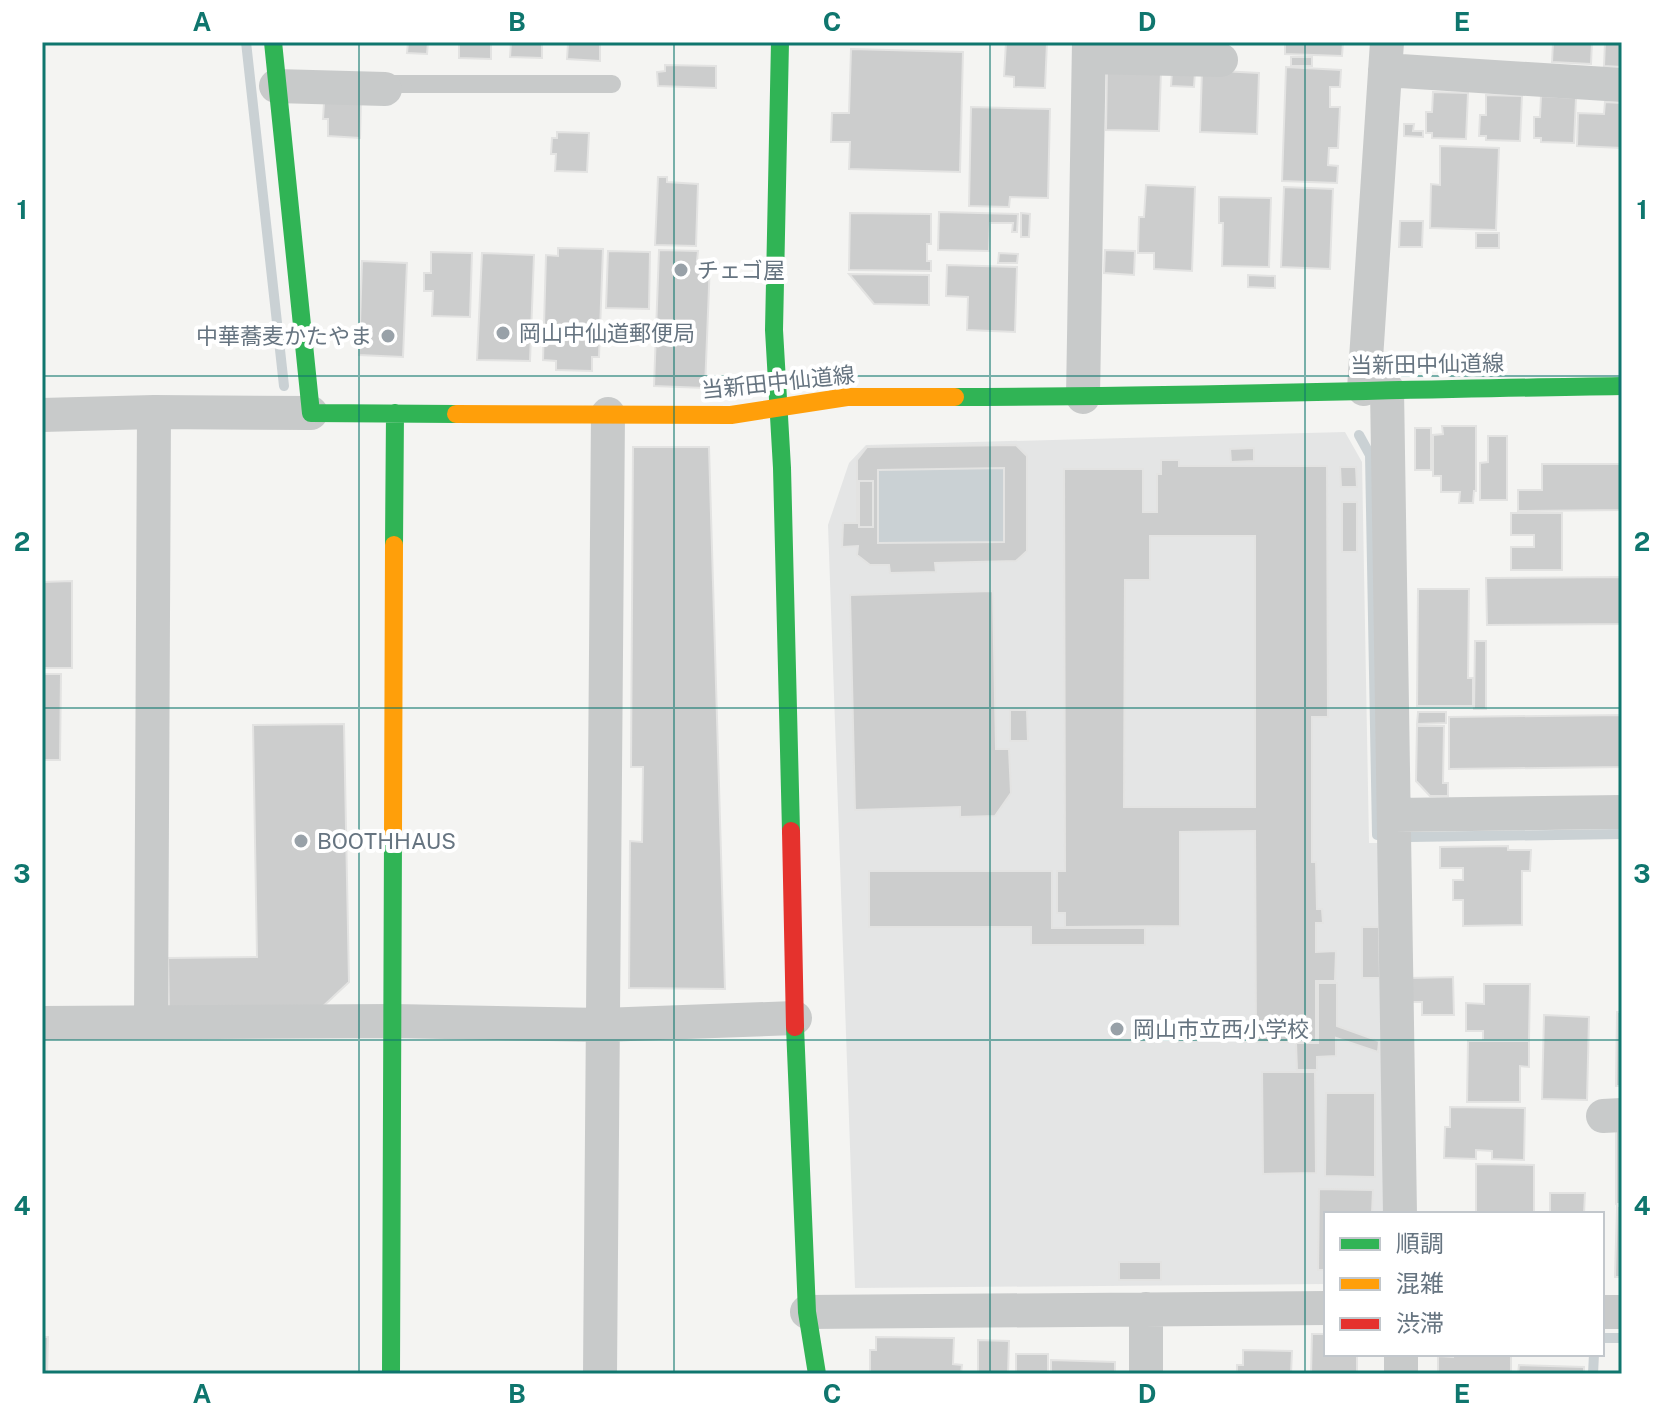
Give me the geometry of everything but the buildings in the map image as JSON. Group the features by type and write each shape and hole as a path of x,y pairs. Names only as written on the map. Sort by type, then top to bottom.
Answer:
{"street":[{"path":"42,415 311,413 273,42"},
{"path":"780,42 774,330 807,1312 817,1374"},
{"path":"1083,397 1089,50 1221,60"},
{"path":"1400,1212 1395,815 1375,389 1386,56 1622,85"},
{"path":"276,86 385,89"},
{"name":"当新田中仙道線","path":"311,413 731,415 847,397 1083,397 1622,386"},
{"path":"151,1020 154,412"},
{"path":"391,1374 395,413"},
{"path":"600,1374 608,414"},
{"path":"1395,815 1622,812"},
{"path":"42,1023 151,1020 602,1025 795,1018"},
{"path":"807,1312 1324,1308"},
{"path":"1146,1309 1146,1374"}],"lane":[{"path":"385,89 394,84 612,84"}],"shaded area":[{"name":"岡山市立西小学校","path":"1345,432 1362,462 1369,843 1386,843 1390,1212 1324,1212 1324,1284 855,1288 828,525 849,463 866,445"},
{"path":"1004,468 1004,542 878,543 878,470"}],"waterway":[{"path":"246,42 284,386"},
{"path":"1359,435 1370,455 1377,835 1381,835"},
{"path":"1410,837 1622,834"},
{"path":"1604,1338 1622,1338"},
{"path":"1593,1374 1594,1356"}],"traffic: fast":[{"path":"273,42 311,413 456,414"},
{"path":"780,42 774,330 782,468 791,831"},
{"path":"955,397 1622,386"},
{"path":"394,545 395,413"},
{"path":"391,1374 393,835"},
{"path":"795,1027 807,1312 817,1374"}],"traffic: slow":[{"path":"456,414 731,415 847,397 955,397"},
{"path":"393,835 394,545"}],"traffic: jam":[{"path":"791,831 795,1027"}],"place":[{"name":"チェゴ屋","path":"681,270"},
{"name":"岡山中仙道郵便局","path":"503,333"},
{"name":"中華蕎麦かたやま","path":"388,336"},
{"name":"BOOTHHAUS","path":"301,841"},
{"name":"岡山市立西小学校","path":"1117,1029"}]}
